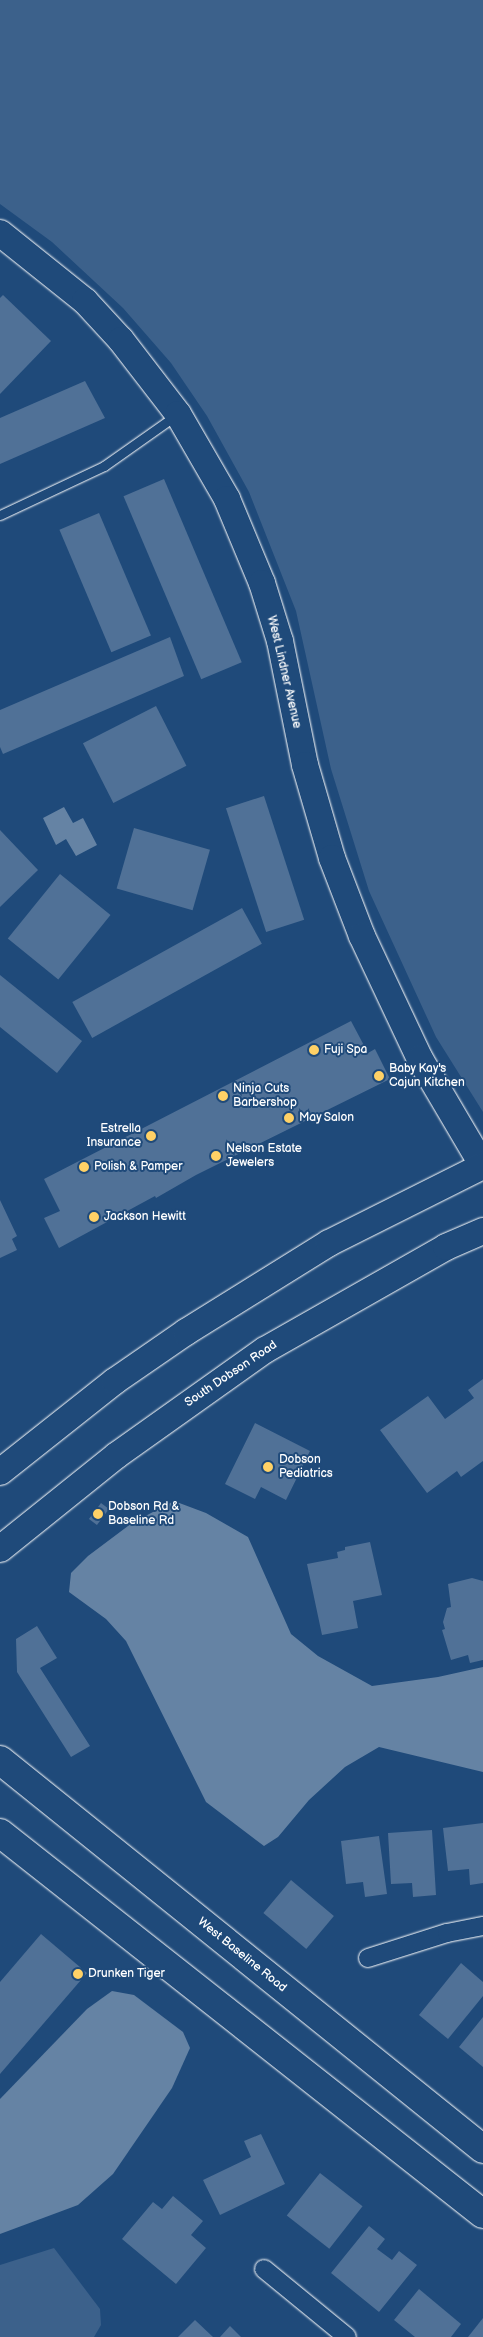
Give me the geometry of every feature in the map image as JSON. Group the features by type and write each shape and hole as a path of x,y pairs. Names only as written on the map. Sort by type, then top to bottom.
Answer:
{"main road":[{"name":"West Lindner Avenue","path":"0,233 85,302 121,340 178,414 227,499 262,583 280,641 305,765 332,858 362,936 420,1059 483,1166"},
{"path":"0,1472 115,1381 186,1332 329,1243 417,1197 483,1166"},
{"name":"South Dobson Road","path":"0,1549 117,1454 258,1355 446,1247 483,1231"},
{"name":"West Baseline Road","path":"0,1760 483,2149"},
{"path":"0,1833 483,2214"}],"street":[{"path":"368,1958 447,1933 483,1926"},
{"path":"264,2269 347,2337"}],"lane":[{"path":"0,515 104,466 178,414"}],"shaded area":[{"path":"0,0 483,0 483,1112 436,1037 369,891 331,769 296,611 249,492 207,416 171,363 123,308 52,242 0,204"},
{"path":"64,807 73,823 83,818 97,845 76,856 66,839 56,845 43,818"},
{"path":"174,1501 206,1513 248,1537 291,1634 318,1656 372,1686 438,1677 483,1667 483,1772 379,1747 345,1767 309,1800 278,1837 264,1846 206,1802 126,1641 106,1619 69,1592 71,1573 88,1556 132,1523"},
{"path":"112,1991 134,1995 183,2032 190,2048 172,2088 113,2174 78,2205 0,2234 0,2099 87,2009"},
{"path":"54,2248 100,2309 101,2325 94,2337 0,2337 0,2265"}],"building":[{"path":"3,295 51,341 0,394 0,298"},
{"path":"85,381 105,418 0,464 0,418"},
{"path":"164,479 242,662 201,679 123,496"},
{"path":"99,513 151,635 111,652 59,530"},
{"path":"170,637 184,676 3,754 0,747 0,710"},
{"path":"156,706 186,766 113,803 83,743"},
{"path":"264,796 304,920 266,932 226,808"},
{"path":"134,828 210,850 193,910 117,889"},
{"path":"0,830 38,870 0,907"},
{"path":"60,874 111,915 58,979 8,939"},
{"path":"242,908 262,944 92,1038 72,1002"},
{"path":"0,975 82,1041 57,1073 0,1027"},
{"path":"351,1021 368,1053 375,1049 390,1079 196,1175 59,1248 44,1218 60,1211 44,1179"},
{"path":"0,1200 17,1236 12,1239 17,1250 0,1258"},
{"path":"483,1379 483,1461 461,1477 457,1471 427,1493 380,1430 428,1396 445,1419 474,1398 468,1390"},
{"name":"Dobson Pediatrics","path":"255,1423 310,1451 286,1500 261,1487 255,1499 225,1484"},
{"path":"101,1503 109,1509 97,1525 89,1519"},
{"path":"370,1542 382,1595 353,1601 358,1628 322,1635 307,1564 338,1558 337,1552 345,1550 345,1547"},
{"path":"472,1578 483,1581 483,1660 470,1663 468,1655 451,1660 442,1630 445,1629 443,1622 447,1608 451,1607 448,1584"},
{"path":"37,1626 57,1658 40,1668 90,1746 71,1757 17,1672 16,1639"},
{"path":"483,1823 483,1883 470,1885 469,1869 448,1871 443,1828"},
{"path":"432,1830 436,1895 413,1897 412,1883 391,1884 388,1833"},
{"path":"379,1836 387,1894 365,1897 363,1882 346,1884 341,1841"},
{"path":"291,1880 334,1916 306,1949 263,1913"},
{"path":"41,1934 87,1973 0,2074 0,1982"},
{"path":"461,1963 483,1982 483,1996 448,2039 419,2015"},
{"path":"483,2017 483,2067 459,2047"},
{"path":"261,2134 285,2184 220,2215 203,2180 251,2157 244,2141"},
{"path":"320,2173 363,2206 329,2249 287,2216"},
{"path":"173,2196 203,2221 191,2235 206,2248 176,2284 122,2239 153,2202 162,2209"},
{"path":"369,2226 385,2239 377,2249 392,2260 399,2251 417,2265 379,2312 331,2273"},
{"path":"419,2289 461,2324 451,2337 415,2337 394,2320"},
{"path":"483,2318 483,2337 468,2337"},
{"path":"195,2320 213,2337 178,2337"},
{"path":"230,2326 241,2337 220,2337"}],"place":[{"name":"Fuji Spa","path":"314,1050"},
{"name":"Baby Kay's Cajun Kitchen","path":"379,1076"},
{"name":"Ninja Cuts Barbershop","path":"223,1096"},
{"name":"May Salon","path":"289,1118"},
{"name":"Estrella Insurance","path":"151,1136"},
{"name":"Nelson Estate Jewelers","path":"216,1156"},
{"name":"Polish & Pamper","path":"84,1167"},
{"name":"Jackson Hewitt","path":"94,1217"},
{"name":"Dobson Pediatrics","path":"268,1467"},
{"name":"Dobson Rd & Baseline Rd","path":"98,1514"},
{"name":"Drunken Tiger","path":"78,1974"}]}
